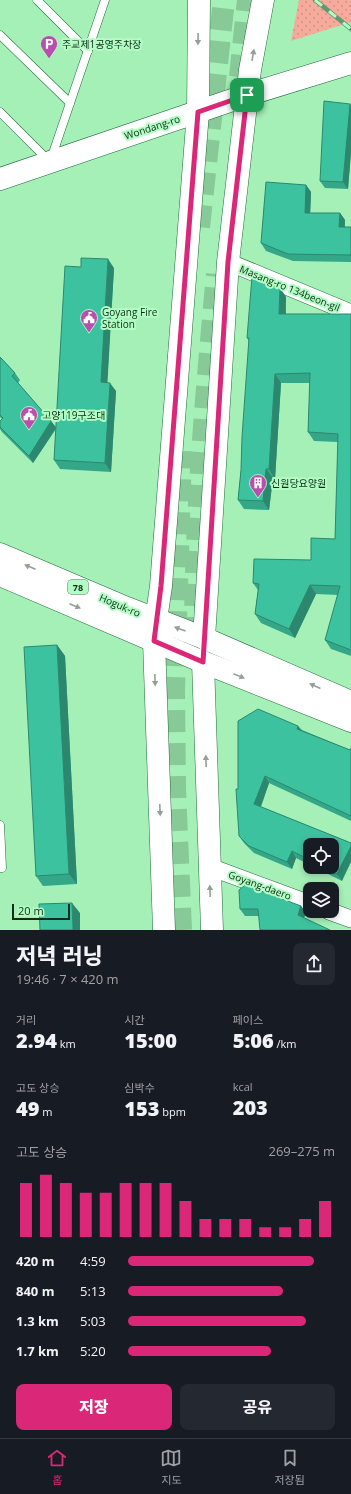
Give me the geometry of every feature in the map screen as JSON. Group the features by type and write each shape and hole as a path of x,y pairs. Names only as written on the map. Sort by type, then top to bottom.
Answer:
{"main road":[{"path":"164,930 154,641 161,586 198,112 199,0"},
{"path":"212,930 203,662 204,638 228,262 247,95 263,0"},
{"name":"Wondang-ro","path":"0,178 247,95 351,63"},
{"name":"Hoguk-ro","path":"0,554 156,620 204,638 351,702"},
{"name":"Hoguk-ro","path":"0,575 203,662 351,721"},
{"path":"24,584 36,584 54,589 58,584 54,577"}],"street":[{"name":"Masang-ro 134beon-gil","path":"228,262 351,313"},
{"name":"Goyang-daero","path":"210,867 303,901"},
{"path":"339,915 351,919"}],"lane":[{"path":"37,0 88,51"},
{"path":"0,112 50,162 106,0"},
{"path":"0,35 70,103"},
{"path":"0,825 2,868 0,868"}],"shaded area":[{"path":"299,0 351,0 351,22 291,41"}],"building":[{"path":"324,101 350,104 343,182 320,181"},
{"path":"266,182 306,185 305,213 340,213 339,227 351,227 351,255 288,254 261,243"},
{"name":"Goyang Fire Station","path":"81,258 108,259 101,382 110,383 105,463 54,460 65,266 81,267"},
{"path":"252,276 280,288 279,314 351,314 351,650 325,640 340,586 310,585 289,629 255,614 259,584 253,583 254,559 311,560 311,538 335,539 338,434 308,432 310,373 275,374 269,469 266,469 263,501 238,500"},
{"path":"0,357 15,373 12,376 51,421 29,456 0,427 0,421 3,418 0,415"},
{"path":"57,645 69,874 36,876 24,647"},
{"path":"258,709 298,726 297,729 350,750 351,748 351,816 265,776 254,804 339,838 303,838 303,856 292,851 287,862 249,846 239,836 236,789 238,789 238,721"},
{"path":"339,838 351,843 351,846 339,870"},
{"path":"245,885 301,906 298,915 330,930 260,930 258,909 240,909 239,890"},
{"path":"72,903 73,930 40,930 39,904"}],"tunnel":[{"path":"199,227 224,0"},
{"path":"240,77 248,0"},
{"path":"195,639 195,593 199,502 205,410 217,274"},
{"path":"181,451 174,691 175,789 181,930"}],"railway":[{"path":"315,0 351,29"}],"place":[{"name":"주교제1공영주차장","path":"49,59"},
{"name":"Goyang Fire Station","path":"89,333"},
{"name":"고양119구조대","path":"29,430"},
{"name":"신원당요양원","path":"258,498"}],"route":[{"path":"247,95 228,262 203,662 154,641 161,586 198,112 247,95"}]}
